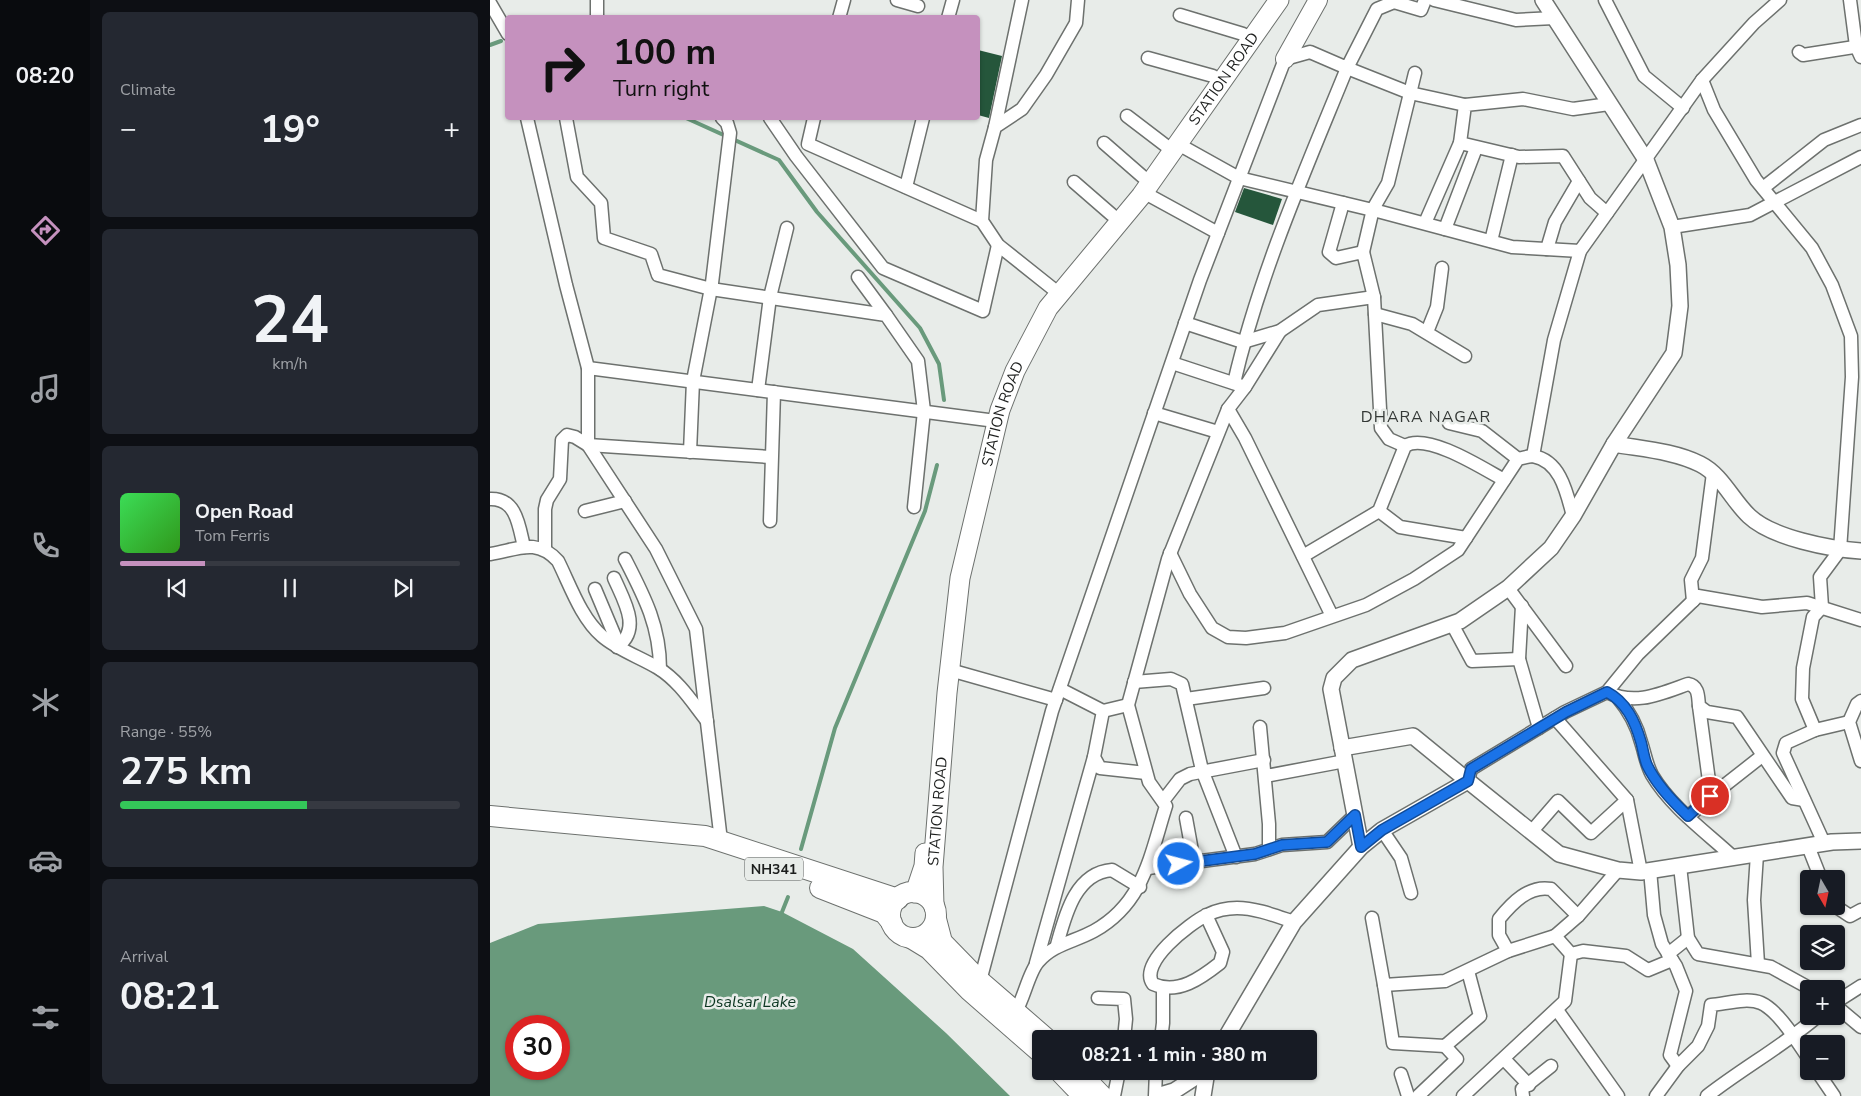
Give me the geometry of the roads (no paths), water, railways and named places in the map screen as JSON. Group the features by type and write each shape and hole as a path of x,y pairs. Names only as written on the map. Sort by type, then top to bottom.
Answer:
{"highway":[{"name":"NH341","path":"490,816 705,836 906,896 927,897 935,913"},
{"name":"NH341","path":"650,831 710,843 884,913 899,934 911,938 929,949 970,991 1032,1045"},
{"path":"892,923 891,910 906,896"},
{"path":"911,938 924,935 934,926 935,913"},
{"path":"935,913 942,942 980,981 1037,1030"},
{"path":"1068,1080 1083,1096"},
{"path":"1087,1080 1102,1096"}],"main road":[{"name":"STATION ROAD","path":"1171,144 1213,76 1267,0"},
{"name":"STATION ROAD","path":"935,913 933,867 960,578 1000,410 1015,371 1048,308 1143,185 1171,144 1279,0"},
{"path":"1288,53 1317,0"},
{"name":"STATION ROAD","path":"906,896 924,866 938,692 951,576 988,420 1006,367 1040,302 1112,215 1143,185"}],"street":[{"path":"597,0 597,15"},
{"path":"840,15 844,0"},
{"path":"897,0 918,6"},
{"path":"949,15 953,0"},
{"path":"982,221 986,160 995,127 1022,0"},
{"path":"995,127 1022,109 1046,75 1076,23 1078,0"},
{"path":"1239,385 1243,342 1296,192 1347,68 1376,5 1394,2 1421,10 1425,0"},
{"path":"1434,0 1459,3 1516,20 1554,18"},
{"path":"1361,847 1331,689 1334,678 1352,660 1460,621 1508,588 1551,548 1573,516 1614,444 1674,354 1680,306 1678,265 1672,227 1646,160 1543,0"},
{"path":"1605,0 1644,76 1683,108"},
{"path":"1533,456 1554,340 1580,251 1702,80 1754,23 1780,0"},
{"path":"1799,52 1803,55 1859,50 1850,0"},
{"path":"490,3 505,29"},
{"path":"1180,15 1244,34"},
{"path":"980,981 1058,695 1185,323 1288,53 1310,52 1410,93 1465,104 1523,99 1574,109 1610,104"},
{"path":"1148,58 1213,76"},
{"path":"1405,446 1389,438 1381,428 1374,297 1363,252 1373,210 1388,183 1415,73"},
{"path":"1702,80 1714,110 1763,188 1812,248 1832,285 1851,336 1857,374 1840,550 1820,577 1822,607 1813,617 1803,668 1802,699 1815,730"},
{"path":"1424,223 1460,143 1465,104"},
{"path":"1128,116 1171,144 1239,178 1373,210 1512,247 1580,251"},
{"path":"527,120 566,285 588,368 588,445 656,549 696,629 721,841"},
{"path":"566,120 577,177 601,203 604,238 651,254 658,274 711,289 886,315"},
{"path":"690,452 693,381 711,289 729,137 727,123 724,120"},
{"path":"771,120 796,156 883,268 983,311 998,245"},
{"path":"814,120 808,144 982,221 998,245 1052,288"},
{"path":"906,187 923,120"},
{"path":"1763,188 1824,140 1861,125"},
{"path":"1104,143 1143,185 1218,233"},
{"path":"1460,143 1512,155 1563,156 1590,198 1607,213"},
{"path":"1445,229 1476,148"},
{"path":"1491,241 1512,155"},
{"path":"1672,227 1750,215 1861,157"},
{"path":"1547,249 1555,222 1579,181"},
{"path":"1074,182 1112,215"},
{"path":"1343,203 1329,252 1336,258 1363,252"},
{"path":"758,390 770,297 786,228"},
{"path":"1427,332 1437,307 1442,268"},
{"path":"858,277 918,362 924,411 914,507"},
{"path":"1185,323 1243,342 1280,331 1318,305 1374,297"},
{"path":"1374,314 1412,324 1465,356"},
{"path":"1036,963 1058,945 1093,931 1109,921 1127,905 1140,887 1148,868 1166,806 1149,782 1128,705 1170,553 1218,432 1239,385 1280,331"},
{"path":"1172,363 1239,385"},
{"path":"588,368 988,420"},
{"path":"770,521 770,457 774,392"},
{"path":"1228,410 1245,438 1332,616"},
{"path":"1154,413 1218,432"},
{"path":"1449,423 1482,431 1518,459"},
{"path":"544,548 546,500 560,479 562,440 570,435 588,445 770,457"},
{"path":"1303,556 1379,511 1405,446 1415,442 1432,445 1460,455 1504,480"},
{"path":"1614,444 1680,456 1700,464 1713,473 1749,516 1764,528 1840,550 1861,551"},
{"path":"1170,553 1202,616 1212,628 1228,637 1246,638 1285,633 1306,627 1366,605 1414,579 1458,550 1518,459 1533,456 1550,465 1564,483 1573,516"},
{"path":"1694,601 1691,580 1702,558 1713,473"},
{"path":"490,499 504,502 511,508 517,518 524,547"},
{"path":"585,511 625,501"},
{"path":"1379,511 1400,527 1466,538"},
{"path":"490,554 524,547 544,548 558,561 589,623 601,636 660,669 676,682 707,721"},
{"path":"625,559 650,610 660,645 660,669"},
{"path":"614,578 630,622 629,634 618,646"},
{"path":"1508,588 1566,666"},
{"path":"595,589 618,646"},
{"path":"1613,695 1638,654 1698,596 1762,608 1807,603 1861,620"},
{"path":"1522,606 1519,660 1539,728"},
{"path":"1452,624 1472,661 1519,660"},
{"path":"950,670 1058,695 1103,711 1128,705"},
{"path":"1134,682 1164,679 1177,680 1182,684 1202,770 1236,857"},
{"path":"1230,1030 1294,922 1361,847 1382,830 1468,781 1471,769 1555,718 1613,695 1636,700 1688,684 1697,690 1710,796"},
{"path":"1186,698 1264,688"},
{"path":"1613,695 1629,712 1641,740 1646,763 1654,778 1688,816 1733,857"},
{"path":"1861,702 1857,704 1849,722 1861,761"},
{"path":"1699,706 1707,712 1737,717 1744,724 1762,756 1792,798 1804,800"},
{"path":"1016,1011 1036,963 1094,757 1103,711"},
{"path":"1555,718 1627,800 1646,871 1654,915 1662,944 1686,991 1670,1055 1678,1066"},
{"path":"1824,843 1783,753 1786,743 1815,730 1849,722"},
{"path":"1260,727 1266,776 1269,850"},
{"path":"1266,776 1413,736 1559,854 1618,870 1646,871 1824,843 1861,841"},
{"path":"1688,816 1710,796 1762,756"},
{"path":"1094,757 1100,768 1146,772"},
{"path":"1163,801 1180,779 1202,770 1264,760"},
{"path":"1532,832 1558,801 1591,833 1627,800"},
{"path":"1148,868 1236,857 1269,850 1282,845 1327,842 1355,815"},
{"path":"1186,818 1194,862"},
{"path":"1382,830 1401,858 1411,893"},
{"path":"1808,846 1817,870"},
{"path":"1756,854 1754,900 1758,964"},
{"path":"1680,866 1688,938 1698,954 1771,967 1800,983"},
{"path":"1058,945 1067,910 1076,893 1090,878 1112,870 1140,887"},
{"path":"1384,985 1445,981 1508,951 1555,936 1578,916 1618,870"},
{"path":"1508,951 1499,935 1499,919 1526,893 1536,889 1551,889 1578,916"},
{"path":"1206,915 1223,952 1220,963 1188,984 1163,988 1153,984 1150,980 1150,966 1157,955 1206,915 1220,910 1238,908 1259,911 1294,922"},
{"path":"1845,913 1850,916 1861,910"},
{"path":"1372,918 1393,1043 1445,1046 1480,1016 1468,971"},
{"path":"1467,1095 1565,1001 1571,954 1555,936"},
{"path":"1571,954 1583,951 1626,956 1648,970 1670,957 1688,938"},
{"path":"1845,996 1861,986"},
{"path":"1162,1030 1163,988"},
{"path":"1098,998 1124,1000 1125,1030"},
{"path":"1656,1096 1678,1066 1698,1046 1708,1026 1710,1005 1751,1001 1761,1003 1771,1010 1800,1045"},
{"path":"1556,1010 1618,1096"},
{"path":"1845,1014 1861,1027"},
{"path":"1707,1096 1736,1073 1794,1037 1808,1025"},
{"path":"1418,1096 1456,1059 1445,1046"},
{"path":"1504,1059 1526,1090 1551,1066"},
{"path":"1401,1074 1408,1096"},
{"path":"1114,1096 1117,1080"},
{"path":"1156,1080 1156,1096 1174,1091 1192,1080"},
{"path":"1203,1096 1205,1080"},
{"path":"1823,1080 1834,1096"}],"water":[{"name":"Dsalsar Lake","path":"764,906 782,912 853,949 946,1033 1010,1096 490,1096 490,943 538,924"}],"waterway":[{"path":"490,45 501,41"},
{"path":"690,120 779,160 817,212 920,328 939,364 944,400"},
{"path":"801,849 835,728 925,511 937,465"},
{"path":"782,912 788,897"}],"district":[{"name":"DHARA NAGAR","path":"1426,416"}]}
